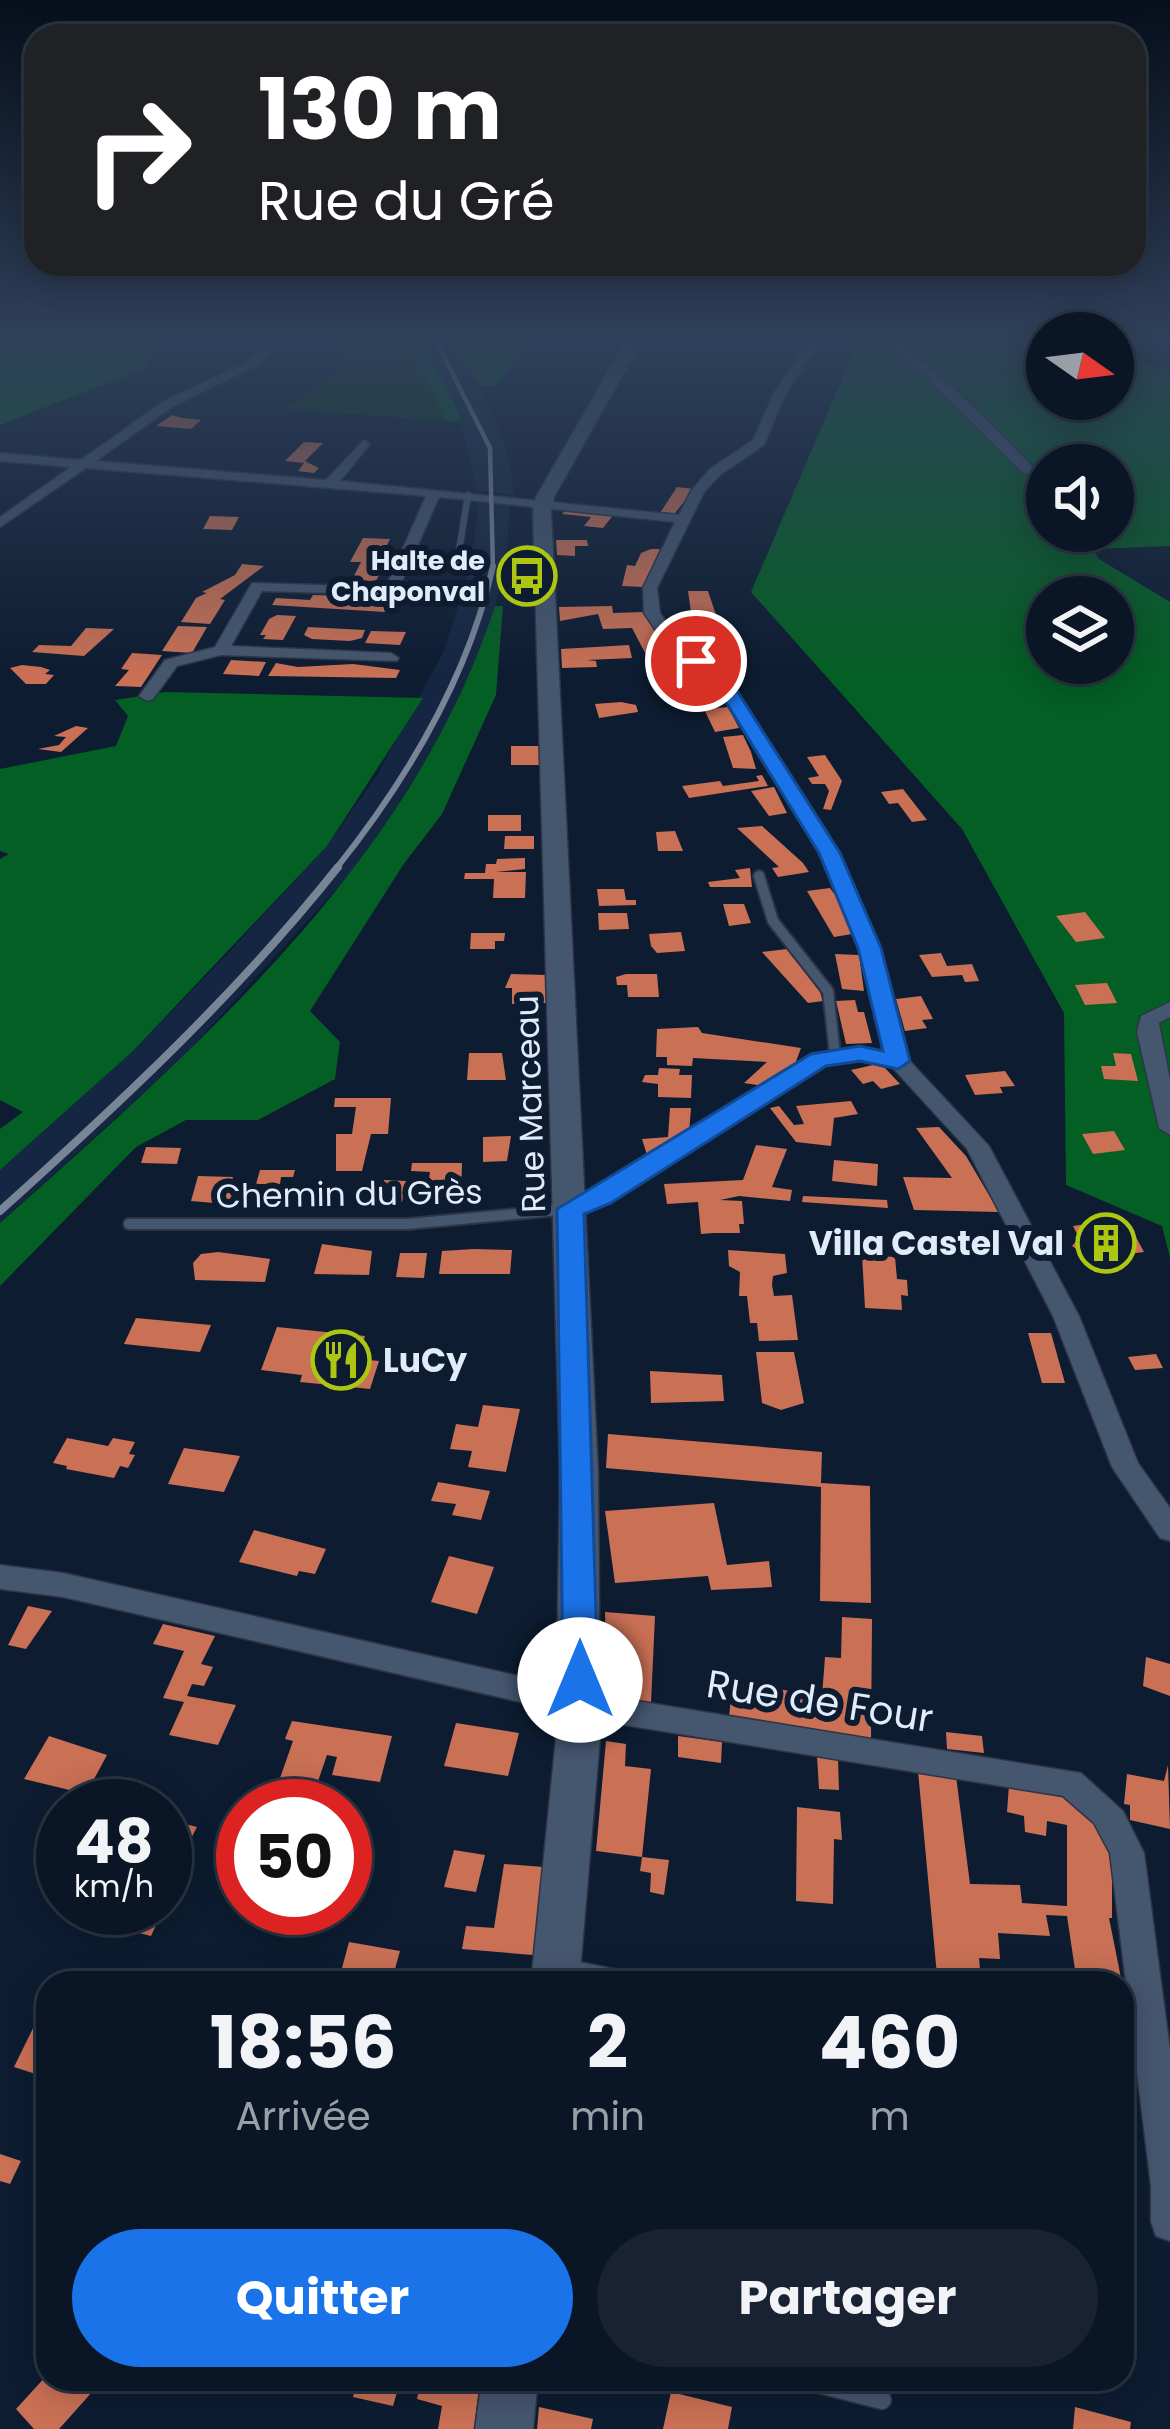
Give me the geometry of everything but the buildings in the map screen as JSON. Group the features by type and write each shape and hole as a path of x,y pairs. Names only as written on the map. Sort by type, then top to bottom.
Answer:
{"main road":[{"path":"544,503 574,448"},
{"name":"Rue Marceau","path":"544,503 579,1470 579,1703 555,1971"},
{"path":"504,2429 509,2391"}],"street":[{"path":"0,524 104,448"},
{"path":"330,484 360,448"},
{"path":"750,448 715,472 682,519 650,588 652,613 667,635 726,687 820,835 870,948 898,1061 977,1146 1066,1316 1126,1467 1170,1530"},
{"path":"0,457 469,496 682,519"},
{"path":"221,650 257,586 391,592 434,493"},
{"path":"148,696 171,663 221,650 391,658"},
{"path":"1170,1007 1148,1020 1170,1127"},
{"path":"570,1209 601,1196 835,1054 898,1061"},
{"name":"Rue de Four","path":"0,1577 63,1585 579,1703 1070,1783 1118,1827 1126,1853 1169,2184"},
{"path":"1170,2174 1170,2222"}],"lane":[{"path":"457,563 469,496"},
{"path":"759,876 772,921 828,992 835,1054"},
{"name":"Chemin du Grès","path":"129,1224 408,1225 570,1209"},
{"path":"847,2391 882,2400"}],"shaded area":[{"path":"467,448 506,448 515,494 477,491"},
{"path":"479,500 510,503 506,564 495,606 474,669 446,730 399,803 353,871 185,1055 0,1223 0,1170 133,1051 231,950 327,846 377,775 444,651 471,565"}],"green space":[{"path":"812,448 1026,448 1026,552 1095,552 1127,576 1026,576 1026,684 1134,684 1134,580 1170,602 1170,1258 1162,1226 1066,1185 1064,1013 962,829 751,592"},
{"path":"1134,448 1170,448 1170,546 1134,547"},
{"path":"495,606 503,606 496,695 442,814 403,865 310,1011 340,1042 335,1079 258,1120 186,1120 136,1147 0,1286 0,1223 221,1018 353,868 410,786 458,699"},
{"path":"166,692 423,698 327,846 133,1051 0,1170 0,1129 23,1112 0,1100 0,859 9,854 0,851 0,769 116,746 128,716 115,700"}],"railway":[{"path":"490,448 493,566"},
{"path":"335,870 387,800 432,727 468,649 493,566"},
{"path":"0,1211 176,1046 338,867"}],"place":[{"name":"Halte de Chaponval","path":"527,576"},
{"name":"Villa Castel Val","path":"1106,1243"},
{"name":"LuCy","path":"341,1360"}],"route":[{"path":"580,1680 570,1209 601,1196 820,1059 860,1054 898,1061 870,948 830,853 726,687 696,661"}]}
